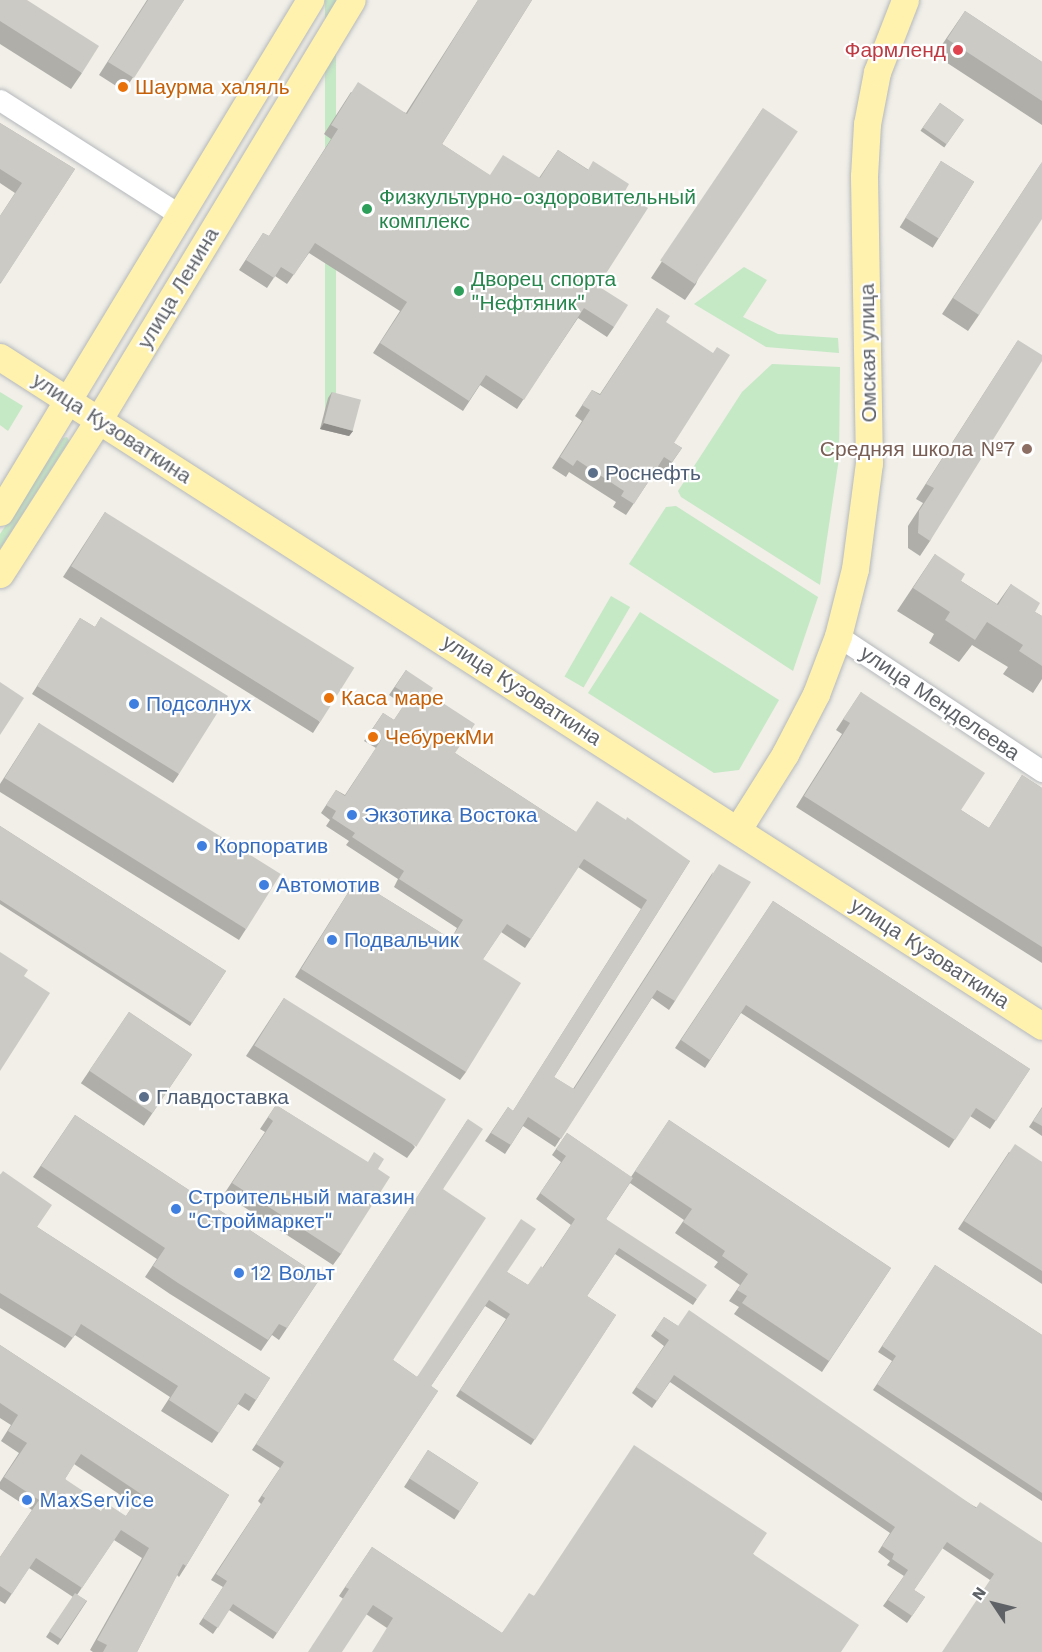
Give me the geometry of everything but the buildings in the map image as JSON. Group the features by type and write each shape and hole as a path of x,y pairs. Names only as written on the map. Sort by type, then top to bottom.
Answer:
{"main road":[{"name":"улица Ленина","path":"0,512 310,0"},
{"name":"улица Ленина","path":"0,574 99,419 352,0"},
{"name":"Омская улица","path":"738,829 799,727 838,636 855,569 869,463 864,203 867,124 877,72 905,0"},
{"name":"улица Кузоваткина","path":"0,357 1042,1026"}],"street":[{"path":"0,100 180,215"},
{"name":"улица Менделеева","path":"838,636 1042,771"}],"green space":[{"path":"325,0 336,0 336,429 325,429"},
{"path":"744,267 767,280 743,317 778,334 838,338 839,353 766,347 694,304"},
{"path":"772,364 840,367 839,458 820,585 681,497 678,491 742,392"},
{"path":"0,392 23,406 8,431 0,425"},
{"path":"67,437 69,441 0,549 0,534 63,438"},
{"path":"676,506 818,597 793,671 629,564 666,507"},
{"path":"611,596 630,607 584,688 564,677"},
{"path":"640,612 779,700 739,770 714,773 588,693"}],"place":[{"name":"Фармленд","path":"958,50"},
{"name":"Шаурма халяль","path":"123,87"},
{"name":"Физкультурно-оздоровительный комплекс","path":"367,209"},
{"name":"Дворец спорта \"Нефтяник\"","path":"459,291"},
{"name":"Средняя школа №7","path":"1027,449"},
{"name":"Роснефть","path":"593,473"},
{"name":"Каса маре","path":"329,698"},
{"name":"Подсолнух","path":"134,704"},
{"name":"ЧебурекМи","path":"373,737"},
{"name":"Экзотика Востока","path":"352,815"},
{"name":"Корпоратив","path":"202,846"},
{"name":"Автомотив","path":"264,885"},
{"name":"Подвальчик","path":"332,940"},
{"name":"Главдоставка","path":"144,1097"},
{"name":"Строительный магазин \"Строймаркет\"","path":"176,1209"},
{"name":"12 Вольт","path":"239,1273"},
{"name":"MaxService","path":"27,1500"}]}
